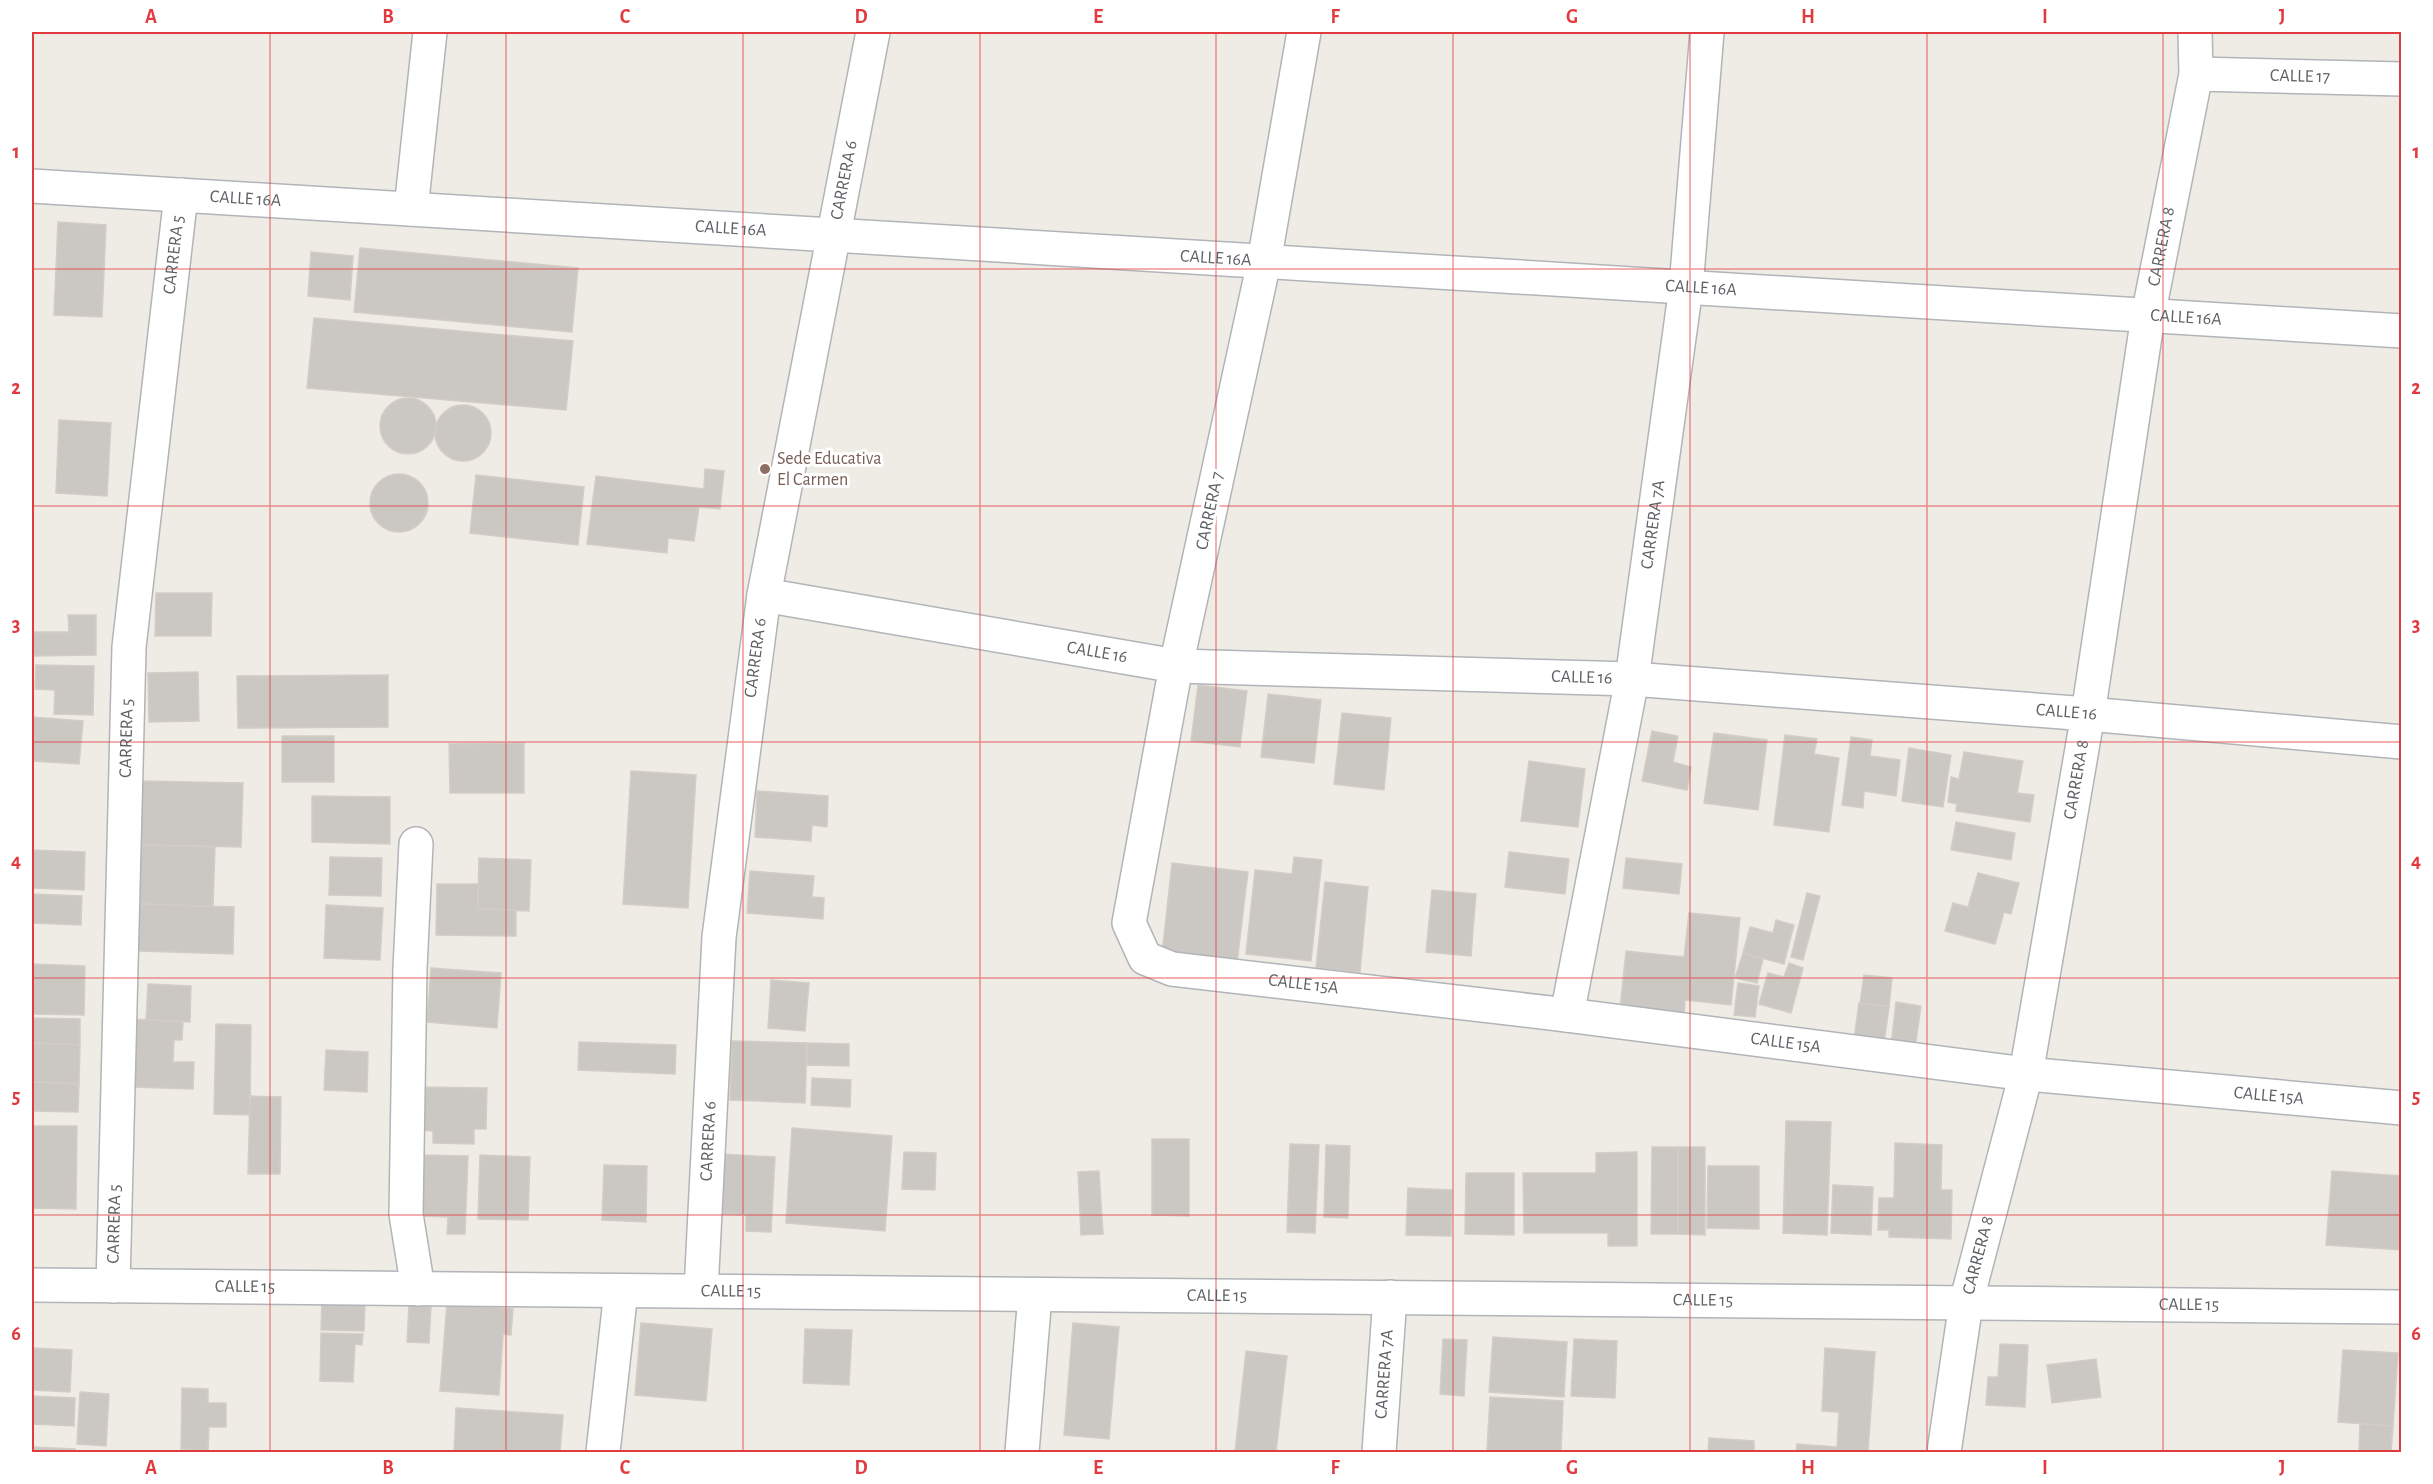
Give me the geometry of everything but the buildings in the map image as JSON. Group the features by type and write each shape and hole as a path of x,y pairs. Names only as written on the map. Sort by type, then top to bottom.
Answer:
{"street":[{"path":"411,209 430,32"},
{"name":"CARRERA 6","path":"701,1292 719,937 764,595 873,32"},
{"name":"CARRERA 7","path":"1172,969 1145,958 1129,923 1176,666 1264,262 1304,32"},
{"name":"CARRERA 7A","path":"1567,1015 1632,679 1686,287 1707,32"},
{"path":"2176,32 2196,74"},
{"name":"CARRERA 8","path":"1944,1452 1966,1303 2026,1074 2088,714 2148,316 2196,74 2195,32"},
{"name":"CALLE 17","path":"2196,74 2402,79"},
{"name":"CALLE 16A","path":"32,186 2402,331"},
{"name":"CARRERA 5","path":"113,1286 129,647 181,195"},
{"name":"CALLE 16","path":"764,595 1176,666 1632,679 2088,714 2402,742"},
{"path":"416,844 410,968 406,1214 418,1289"},
{"name":"CALLE 15A","path":"1172,969 1567,1015 2026,1074 2402,1108"},
{"name":"CALLE 15","path":"32,1286 2402,1307"},
{"path":"603,1452 621,1291"},
{"path":"1022,1452 1035,1295"},
{"name":"CARRERA 7A","path":"1379,1452 1390,1297"}],"place":[{"name":"Sede Educativa El Carmen","path":"765,469"}]}
